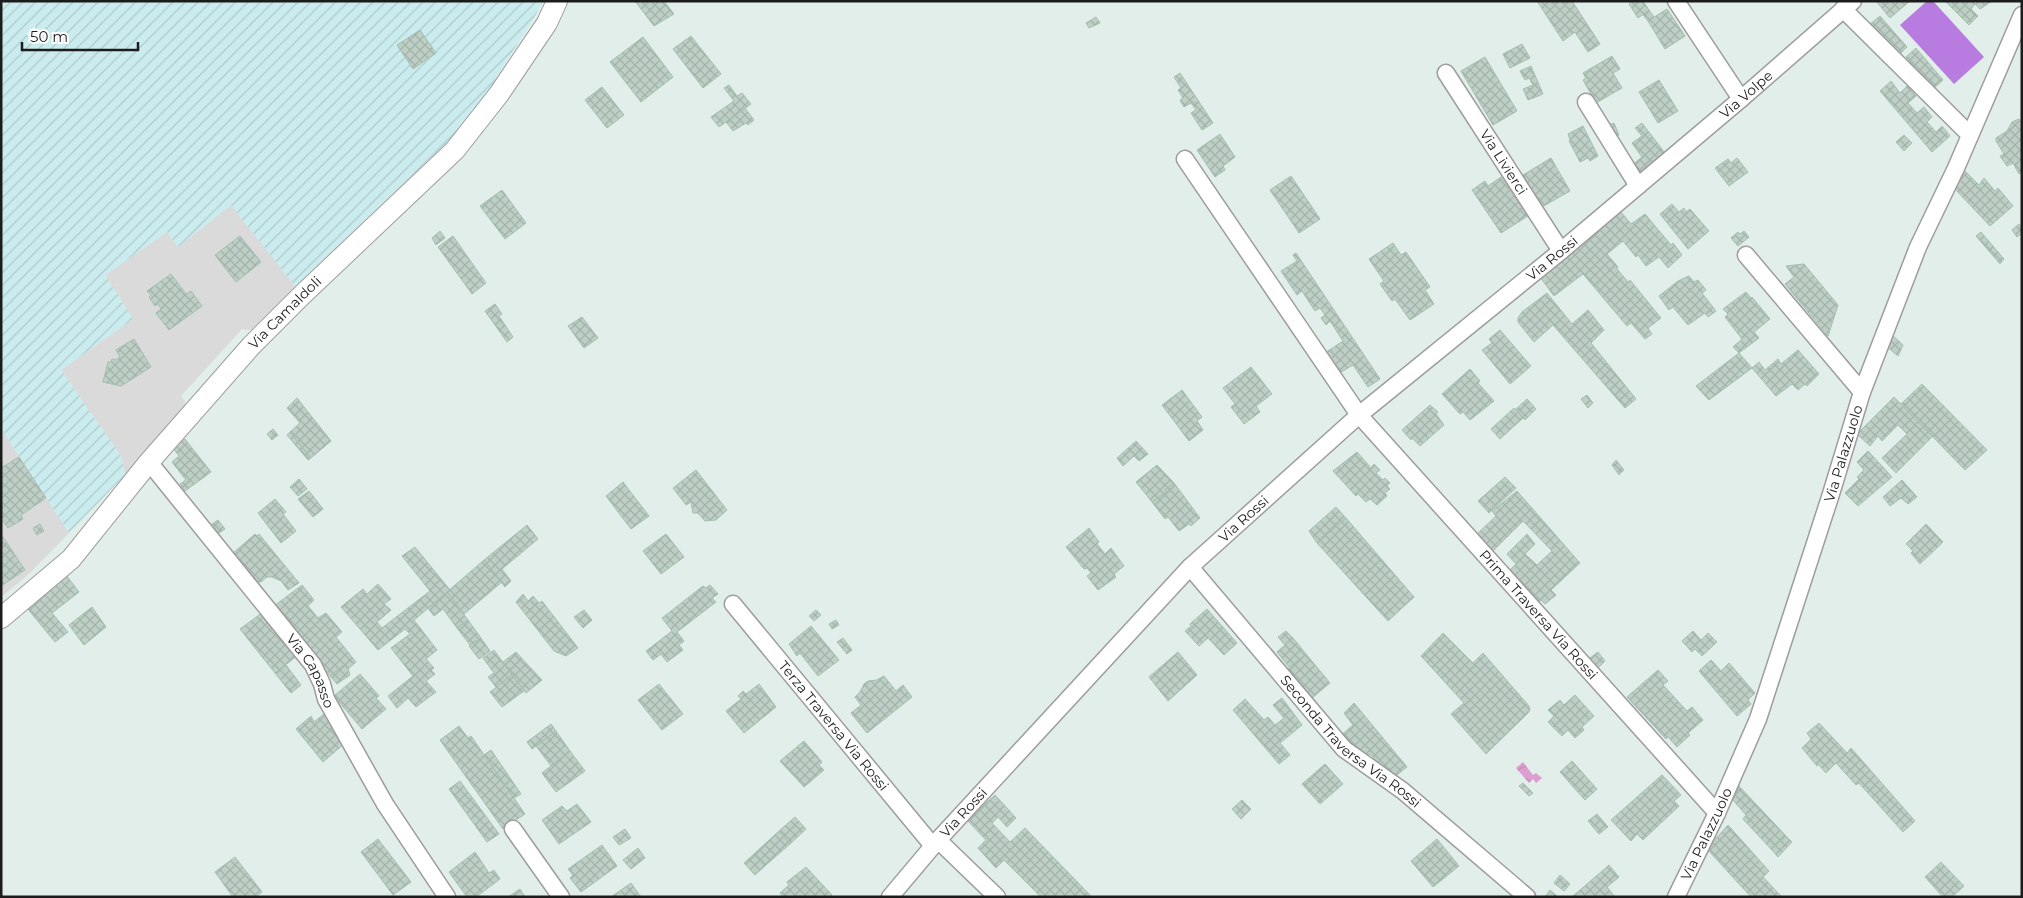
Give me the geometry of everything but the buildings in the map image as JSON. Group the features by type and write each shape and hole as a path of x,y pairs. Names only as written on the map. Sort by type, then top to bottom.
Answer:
{"street":[{"name":"Via Camaldoli","path":"1,618 71,559 149,462 258,339 455,150 499,94 547,23 557,1"},
{"path":"1676,1 1741,100"},
{"path":"1848,5 1970,135"},
{"name":"Via Volpe","path":"1638,186 1741,100 1848,5"},
{"name":"Via Palazzuolo","path":"1676,897 1717,813 1758,719 1862,392 1918,247 1970,135 2022,15"},
{"name":"Via Livierci","path":"1446,73 1562,251"},
{"path":"1586,102 1638,186"},
{"name":"Prima Traversa Via Rossi","path":"1185,159 1359,415 1717,813"},
{"name":"Via Rossi","path":"890,897 936,843 1190,567 1359,415 1562,251 1638,186"},
{"path":"1746,255 1862,392"},
{"name":"Via Capasso","path":"149,462 314,665 326,699 380,796 447,897"},
{"name":"Seconda Traversa Via Rossi","path":"1190,567 1344,749 1403,791 1527,897"},
{"name":"Terza Traversa Via Rossi","path":"733,604 936,843 997,897"},
{"path":"514,829 561,897"}],"shaded area":[{"path":"1,1 543,2 482,100 449,140 295,286 231,205 178,247 167,232 105,275 133,319 61,370 121,456 125,475 69,533 1,428"},
{"path":"1927,1 1933,1 1984,57 1954,84 1900,25"},
{"path":"231,205 295,286 252,330 242,329 181,396 188,406 125,475 121,456 61,370 133,319 105,275 167,232 178,247"},
{"path":"1,428 69,533 29,574 1,597"}],"water":[{"path":"1523,762 1533,775 1536,773 1542,778 1536,783 1533,779 1529,783 1516,768"}]}
